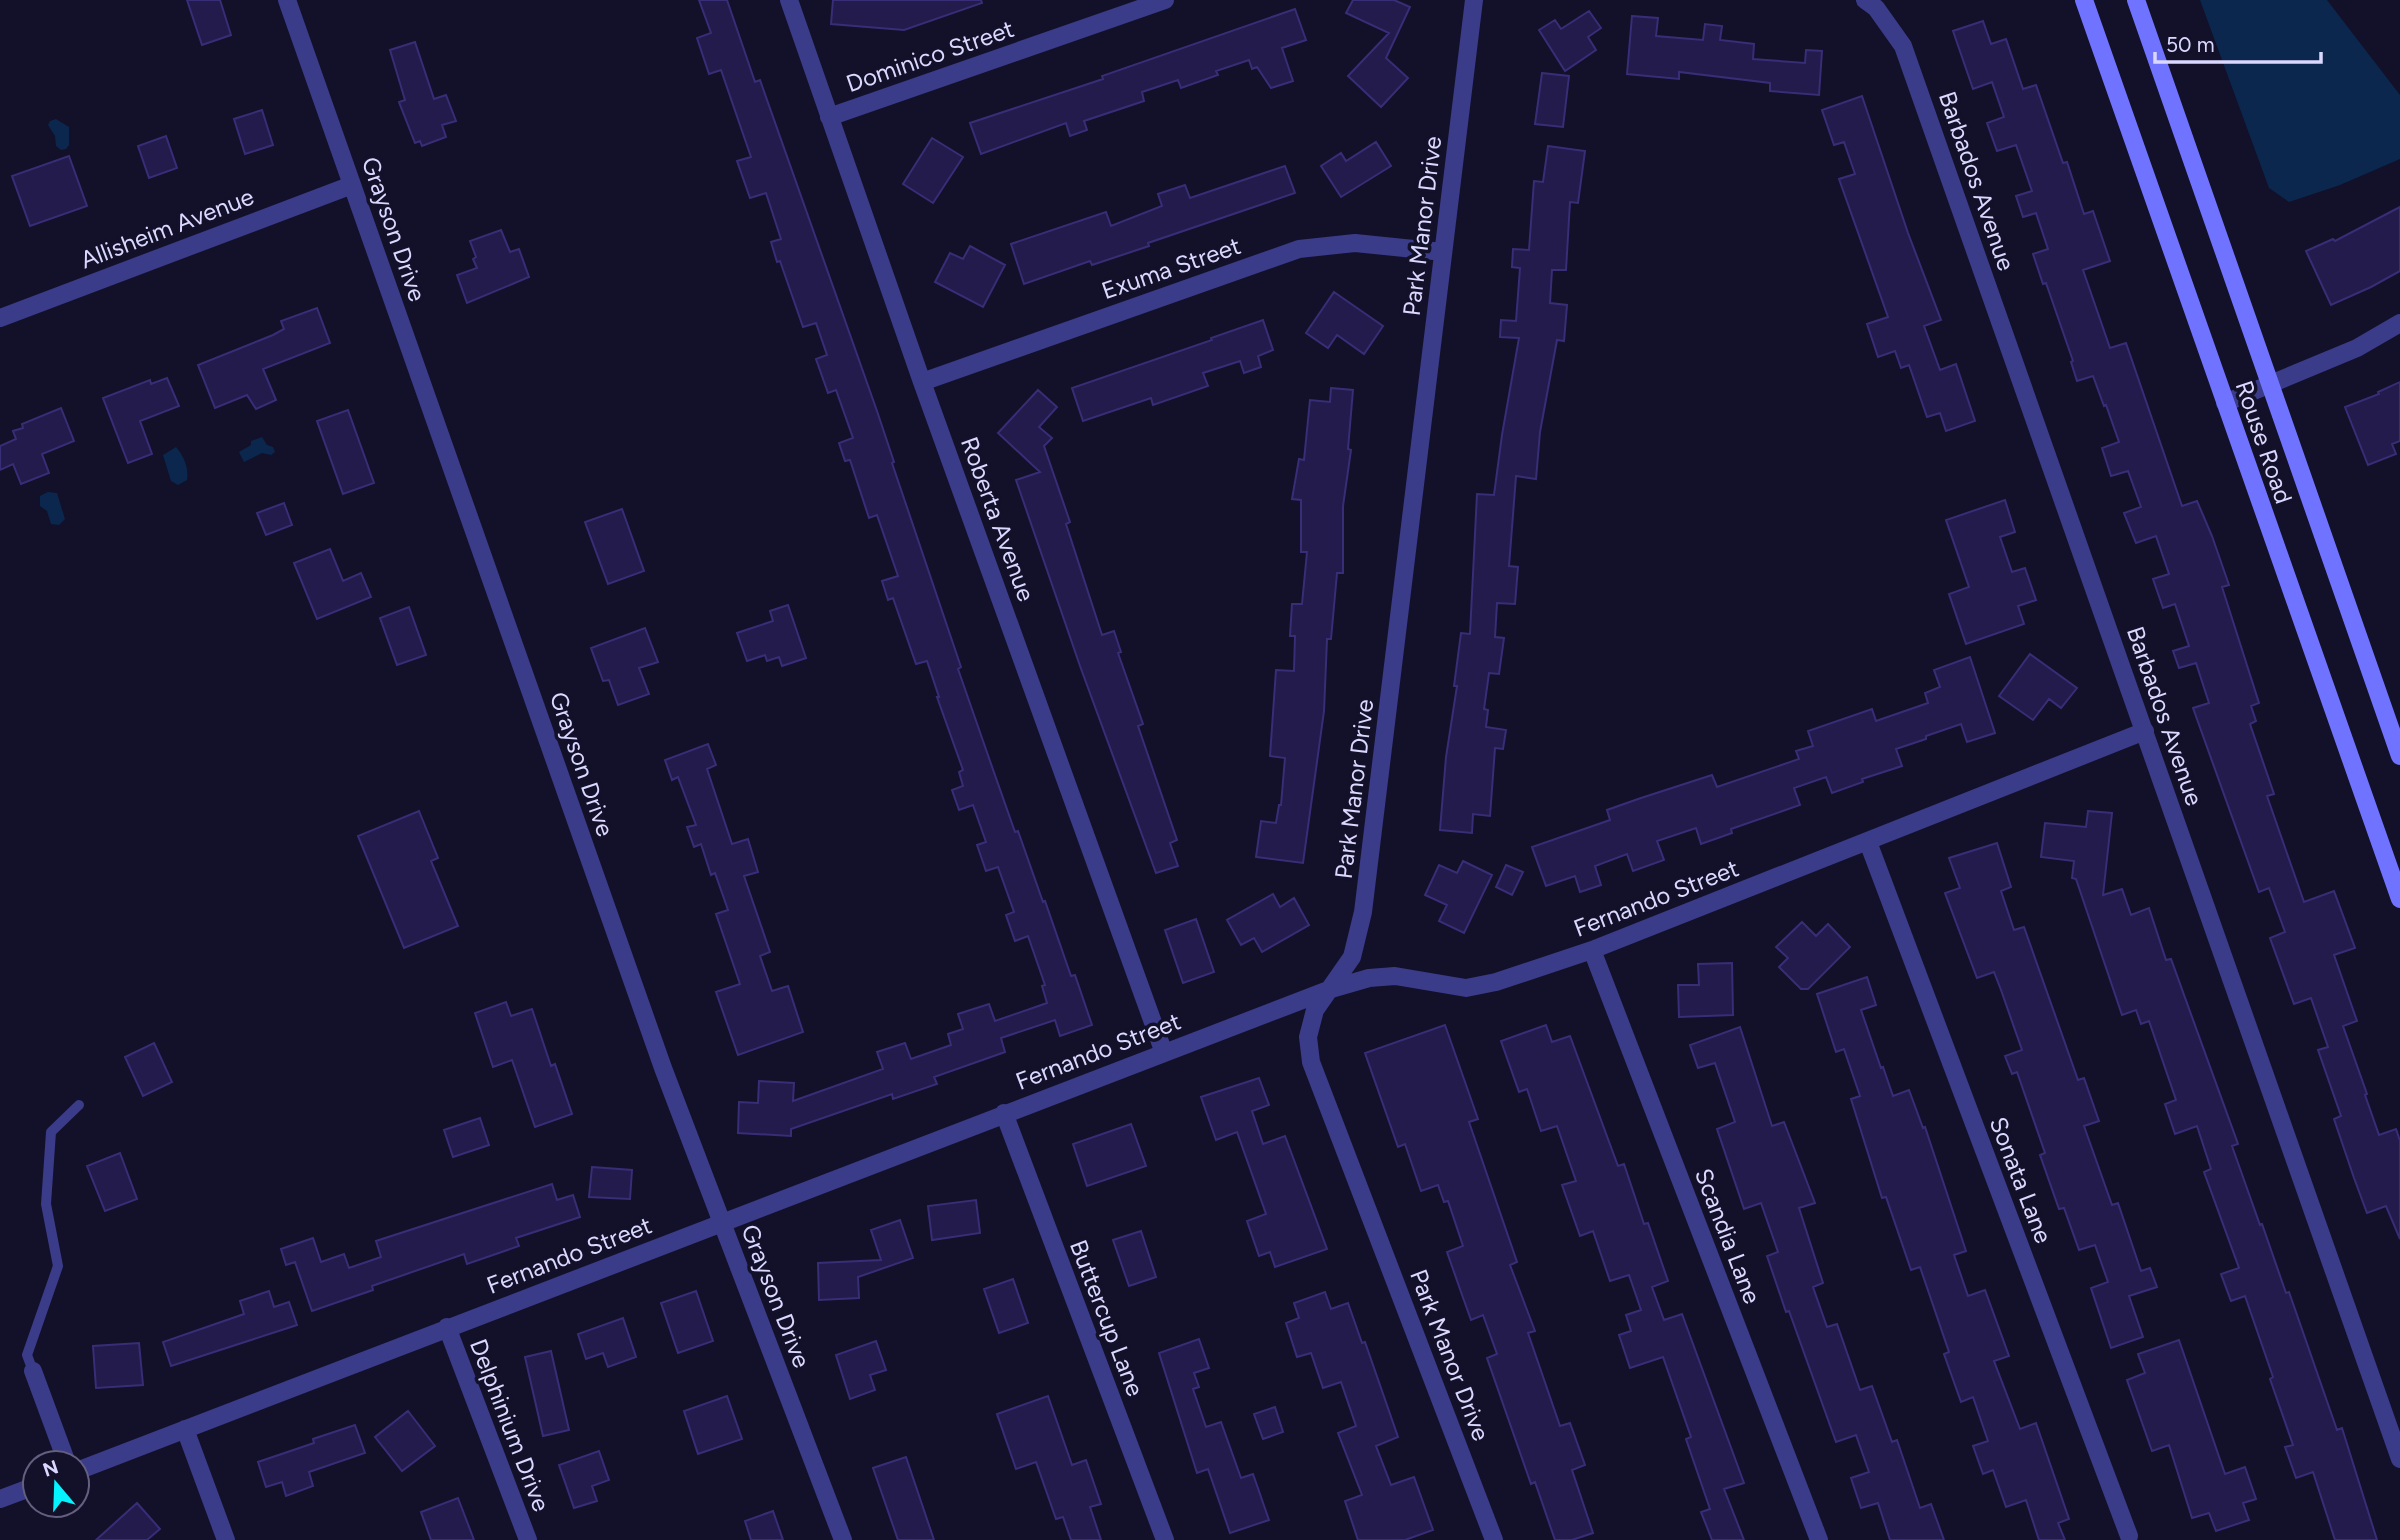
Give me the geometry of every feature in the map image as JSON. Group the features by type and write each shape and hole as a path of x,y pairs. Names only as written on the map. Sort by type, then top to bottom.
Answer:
{"street":[{"name":"Grayson Drive","path":"287,0 663,1068 843,1540"},
{"name":"Roberta Avenue","path":"789,0 922,382 1164,1053"},
{"name":"Dominico Street","path":"829,117 1165,0"},
{"name":"Park Manor Drive","path":"1475,0 1363,912 1352,957 1315,1010 1307,1037 1311,1062 1494,1540"},
{"name":"Barbados Avenue","path":"1865,0 1876,8 1903,46 2400,1459"},
{"name":"Rouse Road","path":"2084,0 2225,403 2393,857 2400,899"},
{"name":"Rouse Road","path":"2136,0 2400,756"},
{"name":"Allisheim Avenue","path":"0,318 352,185"},
{"name":"Exuma Street","path":"922,382 1299,249 1355,243 1443,252"},
{"path":"2225,403 2357,348 2400,323"},
{"name":"Fernando Street","path":"91,1466 1331,989 1369,978 1395,976 1466,988 1496,982 1592,950 2145,731"},
{"name":"Sonata Lane","path":"1868,842 2129,1536"},
{"name":"Scandia Lane","path":"1592,950 1819,1540"},
{"name":"Buttercup Lane","path":"1004,1113 1165,1540"},
{"name":"Delphinium Drive","path":"447,1327 528,1540"},
{"path":"33,1371 62,1449"},
{"path":"185,1429 226,1540"},
{"path":"0,1499 21,1491"}],"lane":[{"path":"33,1371 27,1355 58,1266 46,1204 51,1132 79,1105"}],"water":[{"path":"2200,0 2327,0 2400,95 2400,159 2340,185 2289,202 2269,188"},
{"path":"56,119 69,127 69,145 66,149 61,150 56,146 55,136 48,125"},
{"path":"262,437 275,452 271,455 262,453 244,462 239,452 251,445 251,441"},
{"path":"176,447 184,458 187,471 187,480 178,485 171,481 163,455"},
{"path":"48,492 57,493 65,519 59,525 51,524 47,511 40,506 40,496"}],"building":[{"path":"187,0 220,0 231,35 202,45"},
{"path":"699,0 727,0 755,82 760,80 877,411 961,667 958,669 990,761 1015,832 1018,831 1071,976 1075,975 1092,1025 1060,1036 1055,1020 1001,1038 1005,1052 934,1077 937,1084 893,1099 892,1094 791,1129 791,1136 738,1133 739,1102 758,1103 759,1081 794,1083 793,1101 883,1069 877,1052 905,1043 911,1059 951,1045 948,1034 963,1029 958,1014 989,1004 995,1021 1047,1003 1042,986 1045,985 1028,936 1015,941 1006,915 1014,912 998,867 986,871 977,845 986,842 973,805 959,810 952,790 963,786 959,772 963,770 927,661 916,664 893,598 888,600 882,581 898,576 877,515 869,518 850,460 845,461 839,443 853,438 836,390 828,393 816,359 827,355 816,323 803,327 771,242 781,239 766,193 750,198 737,161 751,157 721,70 709,74 697,38 711,33"},
{"path":"833,0 981,0 982,3 904,30 831,24"},
{"path":"1353,0 1394,0 1410,7 1386,58 1408,78 1381,107 1348,76 1389,33 1346,13"},
{"path":"1295,9 1306,40 1282,48 1293,81 1271,88 1257,67 1252,69 1249,60 1216,71 1218,75 1181,88 1178,80 1142,92 1144,101 1084,121 1087,130 1070,136 1066,123 981,154 970,123 1103,79 1102,76"},
{"path":"1589,11 1601,28 1588,37 1596,50 1565,71 1539,30 1555,20 1561,29"},
{"path":"1632,16 1658,18 1656,36 1703,40 1705,24 1722,26 1720,40 1754,44 1753,59 1805,63 1806,50 1822,51 1819,95 1770,91 1770,83 1679,72 1679,79 1627,74"},
{"path":"1983,21 1991,44 2006,39 2023,89 2036,85 2063,163 2067,162 2084,214 2093,211 2110,261 2083,270 2110,348 2126,343 2182,506 2197,501 2212,536 2229,585 2222,587 2259,703 2251,706 2256,721 2250,724 2274,794 2267,796 2304,902 2334,891 2355,948 2334,955 2357,1021 2343,1026 2379,1135 2396,1129 2400,1141 2400,1239 2386,1206 2367,1213 2354,1178 2334,1119 2341,1116 2318,1050 2328,1047 2311,998 2294,1004 2270,938 2285,932 2269,888 2259,892 2193,708 2209,703 2196,663 2179,668 2173,651 2189,646 2175,604 2163,608 2153,579 2169,574 2156,536 2136,543 2124,513 2141,507 2128,471 2111,476 2102,448 2119,442 2106,405 2104,406 2093,376 2077,381 2071,362 2073,361 2046,283 2043,284 2033,254 2048,249 2036,213 2023,217 2016,196 2032,191 2016,145 1997,151 1987,123 2004,117 1992,82 1973,89 1953,31"},
{"path":"415,42 434,99 446,95 456,121 442,125 446,137 422,146 420,141 415,143 399,102 405,100 390,50"},
{"path":"1542,73 1569,76 1563,127 1535,124"},
{"path":"1862,96 1908,233 1941,320 1924,326 1940,370 1956,364 1975,421 1946,431 1940,413 1927,417 1909,365 1901,368 1895,351 1878,357 1867,324 1888,317 1839,179 1855,174 1844,142 1834,145 1822,110"},
{"path":"262,110 273,145 245,154 234,119"},
{"path":"166,136 177,168 149,178 138,146"},
{"path":"932,138 963,157 933,203 903,184"},
{"path":"1376,142 1391,166 1341,197 1321,166 1341,153 1346,161"},
{"path":"1548,146 1585,151 1578,203 1570,202 1566,270 1552,270 1550,303 1567,305 1564,341 1557,340 1540,432 1536,479 1516,476 1509,566 1518,567 1515,604 1497,603 1495,637 1504,638 1499,674 1489,673 1484,709 1488,710 1486,727 1506,730 1503,749 1495,748 1490,816 1473,814 1472,833 1440,830 1461,633 1470,634 1477,494 1494,495 1519,338 1500,337 1501,320 1516,321 1520,268 1512,267 1513,249 1529,250 1534,181 1543,182"},
{"path":"69,156 87,206 30,226 12,176"},
{"path":"1285,166 1295,193 1148,243 1149,246 1092,265 1090,261 1024,284 1011,244 1106,212 1111,226 1162,206 1158,194 1185,185 1190,198"},
{"path":"2400,207 2400,271 2331,305 2306,251 2333,239 2335,241"},
{"path":"501,230 510,252 519,249 529,277 467,303 457,275 477,268 470,241"},
{"path":"970,246 1005,265 983,307 935,282 950,253 963,259"},
{"path":"1334,292 1383,326 1364,354 1337,335 1328,348 1306,333"},
{"path":"317,308 330,343 263,369 276,400 256,409 247,395 215,408 198,365 273,335 284,329 281,321"},
{"path":"1263,320 1273,350 1258,356 1261,367 1244,373 1240,361 1203,373 1208,386 1153,405 1151,398 1083,421 1072,388"},
{"path":"167,378 179,406 140,421 152,454 128,463 103,398 150,380 151,384"},
{"path":"2400,382 2400,441 2392,444 2396,454 2368,465 2345,407 2379,394 2378,392"},
{"path":"1331,388 1353,390 1348,449 1351,450 1343,506 1343,573 1337,573 1331,639 1327,639 1324,711 1303,863 1256,857 1261,821 1276,823 1281,805 1285,758 1270,756 1276,670 1294,671 1295,636 1290,636 1292,604 1302,604 1307,552 1301,552 1301,500 1292,499 1299,459 1304,460 1310,400 1330,402"},
{"path":"1038,390 1057,407 1039,427 1052,438 1044,446 1070,522 1066,524 1102,635 1114,631 1121,652 1118,653 1143,724 1138,726 1177,840 1170,843 1178,866 1156,873 1080,666 1016,480 1040,472 998,433"},
{"path":"61,408 74,441 42,454 49,473 21,484 13,464 0,470 0,446 16,439 13,431 23,428 22,424"},
{"path":"348,410 374,483 343,494 317,421"},
{"path":"2005,500 2015,532 2000,537 2012,572 2025,568 2036,600 2018,606 2024,624 1966,644 1949,594 1969,587 1946,520"},
{"path":"284,503 292,525 266,535 257,513"},
{"path":"622,509 644,571 608,584 585,522"},
{"path":"330,549 343,581 361,573 371,597 317,619 294,563"},
{"path":"788,605 806,658 782,666 779,657 767,661 765,655 747,661 737,633 773,621 770,611"},
{"path":"409,607 426,655 397,665 380,618"},
{"path":"645,628 658,662 639,668 649,694 618,705 609,680 603,681 591,648"},
{"path":"2030,654 2077,688 2061,708 2049,699 2033,720 1999,696"},
{"path":"1970,657 1995,733 1967,742 1961,724 1896,749 1902,766 1862,779 1863,782 1832,793 1826,777 1794,788 1800,805 1731,829 1732,833 1701,844 1696,828 1657,841 1664,860 1633,871 1627,854 1595,866 1601,885 1580,892 1575,876 1546,886 1532,847 1610,820 1607,810 1641,798 1712,775 1717,787 1799,759 1796,751 1813,746 1808,731 1872,709 1876,721 1928,703 1925,693 1940,687 1934,670"},
{"path":"708,744 716,765 707,769 732,844 748,839 758,872 744,876 770,952 760,956 772,991 788,986 803,1032 738,1055 716,992 740,984 716,914 728,910 715,873 711,875 701,844 694,847 687,827 696,825 678,777 672,780 665,760"},
{"path":"419,811 438,858 431,861 458,926 404,948 358,836"},
{"path":"2088,811 2112,813 2103,895 2122,889 2131,915 2149,908 2166,960 2171,959 2238,1144 2232,1146 2260,1225 2262,1224 2286,1293 2289,1292 2337,1430 2342,1428 2377,1540 2335,1540 2313,1472 2296,1478 2285,1447 2293,1445 2245,1296 2231,1301 2221,1274 2239,1268 2204,1172 2211,1169 2197,1126 2175,1134 2165,1104 2176,1100 2149,1021 2141,1024 2136,1010 2122,1015 2076,879 2072,878 2074,861 2041,857 2045,823 2086,827"},
{"path":"1997,843 2011,887 2001,891 2014,930 2024,927 2078,1080 2084,1078 2099,1121 2084,1126 2112,1205 2118,1203 2141,1271 2150,1268 2157,1287 2129,1296 2143,1337 2111,1348 2091,1288 2108,1282 2095,1245 2079,1250 2064,1208 2059,1209 2040,1155 2045,1153 2017,1072 2012,1074 2005,1056 2022,1050 2001,990 1994,972 1977,978 1945,893 1960,888 1949,858"},
{"path":"1463,861 1492,875 1464,933 1439,921 1447,905 1425,895 1439,865 1457,873"},
{"path":"1506,865 1523,872 1512,895 1496,887"},
{"path":"1273,894 1280,907 1294,898 1309,925 1262,952 1254,938 1241,945 1227,920"},
{"path":"1196,919 1214,972 1183,983 1165,930"},
{"path":"1802,922 1816,936 1828,924 1850,947 1808,989 1801,989 1779,967 1788,958 1776,947"},
{"path":"1732,963 1733,1015 1679,1017 1678,985 1699,985 1698,964"},
{"path":"1867,977 1876,1005 1861,1010 1881,1068 1883,1067 1893,1096 1909,1090 1923,1128 1925,1127 1966,1251 1954,1255 1968,1296 1985,1290 2009,1356 1994,1361 2020,1429 2036,1423 2069,1519 2058,1523 2065,1540 2039,1540 2026,1500 2006,1507 1993,1470 1983,1474 1973,1446 1988,1441 1973,1397 1961,1402 1944,1354 1949,1352 1920,1267 1911,1270 1886,1197 1882,1198 1851,1099 1860,1096 1844,1049 1836,1052 1817,994"},
{"path":"506,1002 511,1016 532,1009 551,1066 555,1064 572,1114 535,1127 512,1060 493,1067 475,1013"},
{"path":"1445,1025 1478,1119 1469,1122 1517,1262 1510,1265 1535,1331 1528,1333 1560,1426 1570,1423 1585,1465 1572,1470 1593,1533 1572,1540 1555,1540 1535,1482 1531,1484 1487,1358 1497,1354 1483,1315 1471,1320 1447,1252 1463,1246 1448,1201 1444,1202 1438,1185 1421,1191 1405,1144 1398,1147 1365,1053"},
{"path":"1546,1025 1552,1042 1570,1036 1618,1166 1624,1164 1644,1224 1648,1223 1668,1281 1652,1287 1664,1320 1682,1314 1744,1483 1724,1489 1744,1540 1712,1540 1701,1512 1710,1509 1686,1439 1691,1437 1663,1357 1630,1368 1619,1335 1631,1331 1626,1315 1641,1310 1629,1275 1610,1281 1593,1231 1580,1236 1562,1185 1576,1181 1557,1126 1541,1131 1527,1089 1519,1092 1501,1041"},
{"path":"1740,1027 1772,1126 1784,1122 1815,1203 1799,1208 1823,1283 1813,1287 1827,1327 1837,1324 1860,1390 1872,1386 1892,1442 1897,1440 1920,1508 1931,1504 1944,1540 1890,1540 1878,1503 1861,1508 1851,1478 1869,1472 1856,1435 1836,1442 1767,1256 1778,1252 1761,1203 1744,1209 1717,1129 1735,1122 1715,1063 1698,1068 1690,1045"},
{"path":"154,1043 172,1082 143,1096 125,1057"},
{"path":"1259,1078 1269,1105 1252,1111 1263,1144 1285,1136 1327,1249 1275,1267 1270,1252 1259,1256 1247,1221 1266,1214 1237,1132 1216,1140 1201,1097"},
{"path":"480,1118 489,1145 453,1157 444,1130"},
{"path":"1131,1124 1146,1166 1087,1186 1073,1144"},
{"path":"120,1153 137,1199 105,1211 87,1166"},
{"path":"592,1167 632,1170 630,1199 589,1197"},
{"path":"552,1184 557,1200 573,1195 580,1217 516,1238 519,1246 467,1264 464,1254 372,1286 373,1290 312,1311 295,1262 286,1265 281,1249 313,1238 321,1262 344,1254 349,1268 381,1257 376,1241"},
{"path":"976,1200 980,1233 932,1240 928,1206"},
{"path":"900,1220 913,1258 858,1277 859,1298 819,1300 818,1263 881,1260 871,1230"},
{"path":"1141,1231 1156,1277 1129,1286 1113,1240"},
{"path":"1013,1279 1028,1323 999,1333 984,1289"},
{"path":"269,1291 274,1307 289,1302 297,1325 171,1366 163,1342 244,1314 240,1301"},
{"path":"696,1291 713,1341 678,1353 661,1303"},
{"path":"1325,1292 1331,1309 1348,1303 1362,1343 1365,1342 1398,1437 1376,1446 1391,1485 1414,1477 1433,1530 1405,1540 1358,1540 1345,1501 1362,1495 1338,1433 1356,1426 1341,1382 1323,1388 1311,1353 1297,1357 1286,1323 1299,1318 1294,1303"},
{"path":"623,1318 636,1357 608,1367 603,1353 586,1359 578,1334"},
{"path":"1199,1339 1209,1368 1194,1373 1199,1387 1193,1389 1206,1427 1221,1422 1241,1478 1253,1474 1269,1520 1230,1533 1208,1469 1197,1473 1159,1353"},
{"path":"2179,1340 2225,1474 2245,1467 2256,1499 2243,1503 2249,1520 2216,1531 2209,1513 2192,1518 2169,1445 2152,1451 2127,1380 2145,1373 2138,1354"},
{"path":"876,1341 886,1370 870,1375 875,1390 850,1399 836,1355"},
{"path":"139,1343 143,1385 96,1388 93,1346"},
{"path":"551,1351 569,1430 543,1436 525,1357"},
{"path":"727,1396 742,1439 698,1454 684,1411"},
{"path":"1048,1396 1072,1465 1086,1460 1101,1504 1090,1507 1101,1540 1071,1540 1063,1517 1056,1519 1036,1462 1016,1469 997,1414"},
{"path":"1275,1407 1283,1432 1263,1439 1254,1414"},
{"path":"408,1411 435,1446 402,1471 375,1437"},
{"path":"355,1425 365,1453 309,1472 313,1486 286,1496 282,1482 266,1487 258,1462 314,1443 313,1439"},
{"path":"599,1451 609,1480 592,1486 597,1501 574,1508 559,1465"},
{"path":"906,1457 934,1540 898,1540 873,1468"},
{"path":"458,1498 474,1540 431,1540 421,1512"},
{"path":"137,1503 160,1529 147,1540 96,1540"},
{"path":"773,1511 783,1540 751,1540 745,1521"}]}
